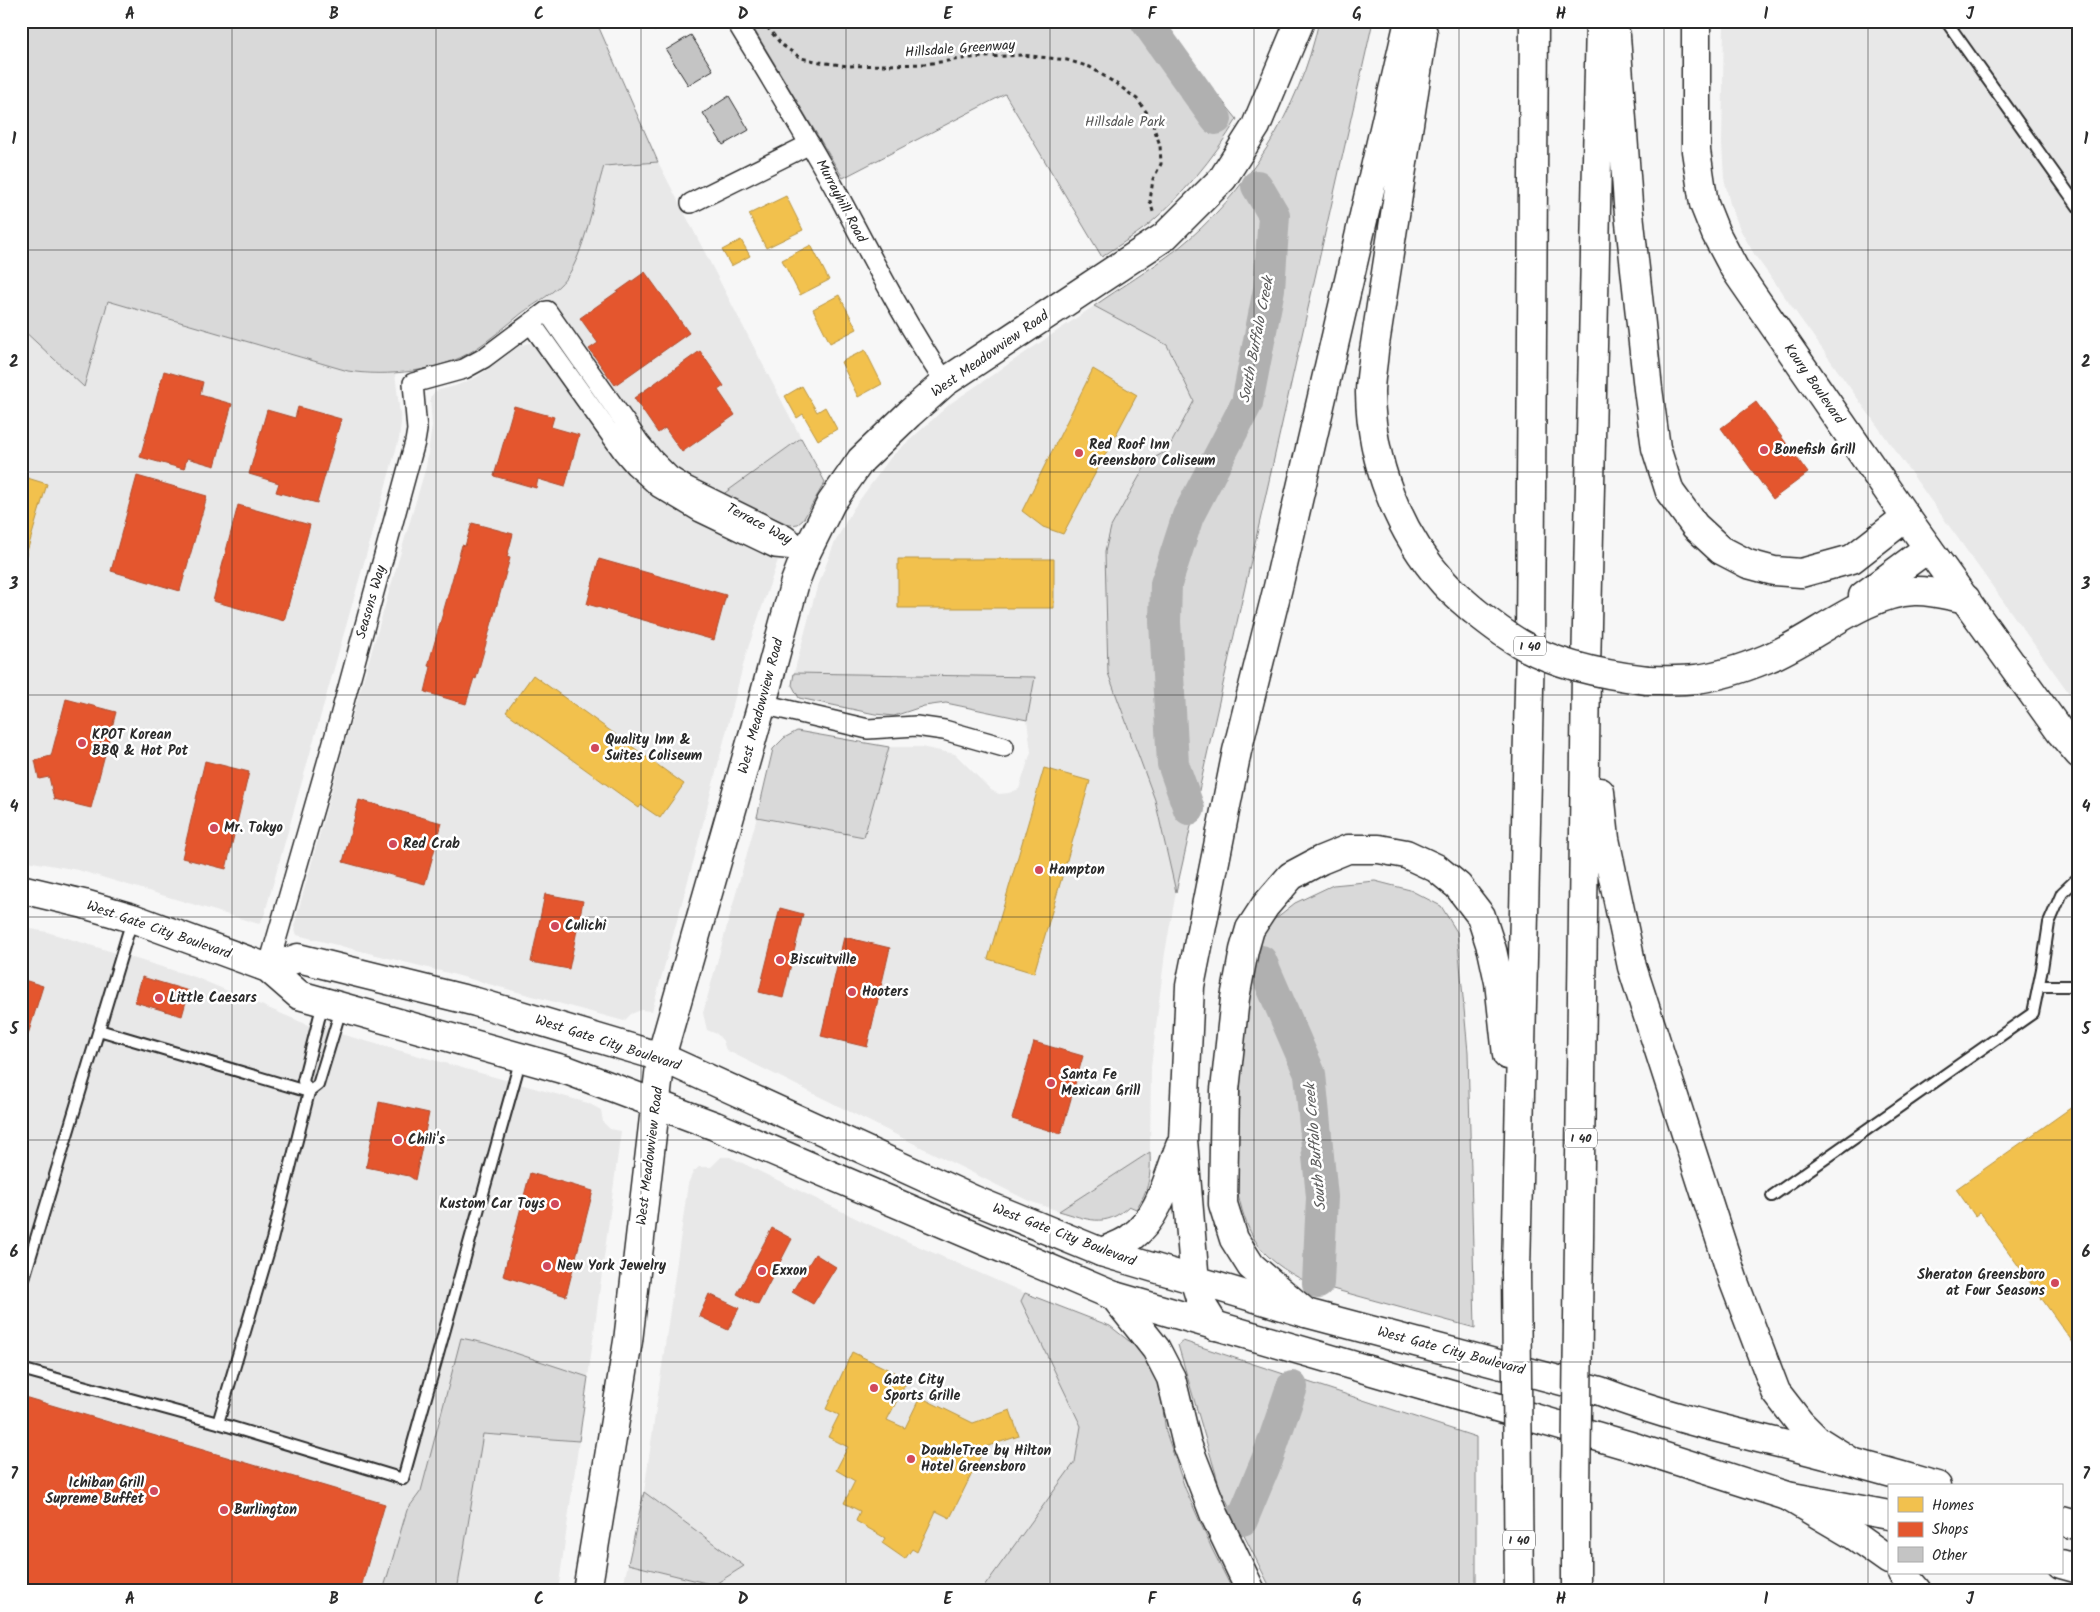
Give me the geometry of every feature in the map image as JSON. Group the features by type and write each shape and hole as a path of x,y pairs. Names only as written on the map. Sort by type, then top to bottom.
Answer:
{"main road":[{"name":"West Meadowview Road","path":"587,1591 628,1341 661,1057 795,582 807,551 831,504 861,460 944,382 1164,237 1223,178 1256,126 1300,21"},
{"path":"1215,1326 1202,1305 1195,1282 1183,1140 1190,986 1237,751 1278,587 1409,21"},
{"path":"1425,21 1374,351 1370,392 1375,445 1388,488 1402,521 1421,553 1445,584 1472,609 1520,644 1562,662 1606,675 1647,680 1696,679 1728,672 1768,658 1876,600 1899,593 1914,590 1966,599"},
{"name":"I 40","path":"1519,1591 1517,1258 1530,644 1534,21"},
{"name":"I 40","path":"1576,1591 1586,671 1600,21"},
{"path":"1615,21 1628,204 1648,389 1656,448 1670,492 1695,526 1721,550 1748,564 1774,571 1801,573 1852,559 1906,517"},
{"name":"Koury Boulevard","path":"1696,21 1696,151 1704,204 1713,227 1734,268 1928,548 2043,710 2079,754"},
{"path":"1831,623 1863,596 1928,548"},
{"path":"1586,671 1605,839 1632,967 1734,1282 1776,1392 1800,1423 1817,1440 1852,1462"},
{"path":"1306,1313 1250,1266 1234,1239 1223,1204 1225,1090 1235,998 1250,929 1265,906 1291,876 1321,860 1348,849 1379,849 1406,854 1436,868 1458,886 1481,916 1492,950 1499,982 1514,1113 1517,1258"},
{"name":"West Gate City Boulevard","path":"21,889 132,918 268,968 299,996 569,1071 715,1126 1114,1296 1637,1448 1787,1496 1888,1515"},
{"name":"West Gate City Boulevard","path":"268,968 298,958 476,1002 661,1057 974,1200 1101,1252 1195,1282 1224,1288 1306,1313 1600,1390 1626,1401 1697,1422 1930,1484"},
{"path":"1101,1252 1131,1238 1147,1223 1157,1207 1183,1140"},
{"path":"1114,1296 1156,1349 1171,1378 1187,1444 1215,1516 1251,1591"},
{"path":"1787,1496 1855,1536 1888,1559"},
{"path":"2062,1521 2079,1526"},
{"path":"2062,1564 2079,1569"},
{"path":"1903,1574 1917,1591"}],"street":[{"name":"Murrayhill Road","path":"736,21 810,144 893,298 944,382"},
{"path":"691,203 810,144"},
{"name":"Seasons Way","path":"268,968 415,442 417,430 413,383 464,369 484,358 547,311"},
{"name":"Terrace Way","path":"547,311 639,442 653,460 670,476 686,486 786,535 807,551"},
{"name":"Terrace Way","path":"531,323 623,452 658,487 700,512 775,548 807,551"},
{"path":"762,704 868,729 916,726 944,730 1004,747"}],"lane":[{"path":"1946,21 2079,208"},
{"path":"1772,1196 2033,1013 2049,923 2062,893 2079,877"},
{"path":"21,1288 132,918"},
{"path":"2039,986 2079,986"},
{"path":"309,1092 303,1081 332,1005"},
{"path":"218,1423 272,1240 309,1092 318,1085 332,1005"},
{"path":"99,1030 309,1092"},
{"path":"21,1370 218,1423 403,1479 521,1057"}],"path":[{"name":"Hillsdale Greenway","path":"762,21 782,45 801,58 848,66 925,64 969,58 1022,56 1067,60 1090,67 1118,84 1137,99 1150,117 1160,145 1161,164 1153,179 1150,201 1164,237"}],"shaded area":[{"path":"1724,21 2079,21 2079,707 1754,254 1740,229 1730,204 1724,178 1722,144"},
{"path":"658,162 801,438 722,495 678,470 646,440 544,297 566,278 577,256 604,165"},
{"path":"108,301 348,371 369,374 395,373 401,423 399,439 264,916 259,924 78,870 21,860 21,328 84,386"},
{"path":"1094,306 1167,345 1194,401 1167,451 1148,461 1111,527 1155,800 1176,892 1165,953 1151,1067 1150,1152 1059,1211 1029,1201 726,1050 723,1041 717,1034 707,1030 703,1013 757,817 864,837 889,747 921,747 955,754 991,790 999,794 1019,789 1031,752 1027,720 1035,677 794,673 815,594 834,544 853,509 891,457 951,403"},
{"path":"536,344 622,464 637,481 664,502 705,526 778,560 746,654 694,859 652,1011 641,1010 631,1014 624,1021 452,974 297,935 294,926 353,714 426,467 432,426 430,398 435,391 455,386 477,377 521,345"},
{"path":"21,927 47,932 195,977 308,1025 588,1103 601,1110 603,1122 610,1129 621,1131 588,1377 485,1343 421,1491 407,1510 383,1591 21,1591"},
{"path":"721,1157 730,1157 870,1225 1025,1293 1021,1301 1081,1426 1075,1462 981,1591 622,1591 628,1564 714,1585 744,1566 644,1492 688,1184 693,1172 699,1167 711,1167"},
{"path":"483,1433 579,1441 558,1591 457,1591"}],"green space":[{"path":"21,21 596,21 658,162 604,166 579,254 567,277 552,292 480,346 446,363 430,368 396,373 348,371 108,301 84,387 21,328"},
{"name":"Hillsdale Park","path":"749,21 1158,21 1237,119 1207,163 1185,190 1147,226 1102,257 1005,94 843,178"},
{"path":"1319,21 1373,21 1176,892 1155,800 1108,673 1105,552 1111,527 1148,461 1167,451 1194,401 1167,345 1094,306 1176,250 1226,203 1267,148 1284,118 1299,86"},
{"path":"801,438 825,482 803,520 798,524 790,525 722,495"},
{"path":"794,673 1035,677 1027,720 946,703 924,706 894,716 875,714 799,698 792,685"},
{"path":"797,731 889,747 864,837 757,817 773,749 784,738"},
{"path":"1375,881 1410,890 1441,906 1457,932 1468,1052 1475,1328 1307,1282 1277,1264 1266,1254 1250,1232 1240,1202 1236,1184 1243,1028 1262,929 1295,903 1333,885"},
{"path":"1150,1152 1148,1182 1144,1195 1136,1209 1129,1206 1112,1218 1104,1220 1087,1219 1059,1211"},
{"path":"1025,1293 1110,1326 1129,1341 1138,1343 1163,1389 1162,1403 1166,1432 1185,1488 1233,1591 981,1591 1075,1462 1081,1426 1021,1301"},
{"path":"461,1338 485,1343 588,1377 579,1441 483,1434 457,1591 383,1591 407,1510 421,1491"},
{"path":"1183,1341 1476,1437 1476,1591 1272,1591 1220,1488 1178,1345"},
{"path":"644,1492 744,1566 714,1585 628,1564"}],"building: Homes":[{"path":"786,196 803,230 766,248 749,214"},
{"path":"741,240 750,256 731,266 722,250"},
{"path":"811,245 829,280 800,295 782,260"},
{"path":"839,295 857,329 830,343 813,309"},
{"path":"865,350 882,384 858,397 841,362"},
{"name":"Red Roof Inn Greensboro Coliseum","path":"1093,369 1137,395 1063,534 1043,527 1022,511"},
{"path":"802,386 817,412 825,407 837,429 818,440 803,414 797,418 785,396"},
{"path":"21,476 47,484 21,572"},
{"path":"898,559 1054,559 1054,608 898,608"},
{"name":"Quality Inn & Suites Coliseum","path":"533,675 684,784 660,818 641,805 639,808 506,712"},
{"name":"Hampton","path":"1044,768 1090,781 1034,973 988,959"},
{"path":"2079,1036 2079,1054 2070,1042"},
{"path":"2079,1085 2079,1099 2072,1090"},
{"name":"Sheraton Greensboro at Four Seasons","path":"2079,1102 2079,1351 1980,1212 1975,1216 1956,1189"},
{"name":"DoubleTree by Hilton Hotel Greensboro","path":"852,1352 908,1379 887,1420 905,1428 920,1397 973,1423 1010,1410 1019,1436 985,1447 950,1518 936,1511 917,1552 912,1549 905,1559 882,1543 885,1538 856,1521 860,1511 844,1503 855,1481 836,1470 848,1447 828,1437 839,1415 826,1409"}],"building: Shops":[{"path":"645,272 689,333 615,385 589,349 598,343 580,318"},
{"path":"700,351 724,386 718,390 735,415 682,452 665,428 658,433 634,398"},
{"path":"164,371 203,382 200,395 232,404 215,466 187,458 184,469 140,457"},
{"name":"Bonefish Grill","path":"1756,402 1808,473 1773,499 1721,428"},
{"path":"514,406 554,417 551,427 579,435 565,487 538,479 536,488 494,476"},
{"path":"298,407 341,419 317,503 276,492 279,483 249,474 267,410 295,418"},
{"path":"137,476 207,496 180,591 111,571"},
{"path":"238,505 310,525 284,621 213,601"},
{"path":"472,523 513,534 507,557 510,558 476,679 474,678 466,704 425,692 431,667 428,666 462,545 465,546"},
{"path":"599,559 726,595 714,640 587,604"},
{"path":"66,699 116,712 91,808 54,799 49,777 39,779 35,760 51,756"},
{"path":"205,761 249,772 226,869 182,858"},
{"path":"359,800 442,823 425,884 343,862"},
{"path":"545,894 583,901 569,969 531,962"},
{"path":"780,908 803,914 783,998 759,992"},
{"path":"844,937 890,948 867,1047 821,1036"},
{"path":"142,977 189,991 182,1016 135,1002"},
{"path":"21,979 43,986 21,1057"},
{"path":"1034,1042 1083,1056 1061,1134 1012,1119"},
{"name":"Chili's","path":"379,1102 429,1113 415,1180 409,1176 366,1167"},
{"path":"530,1173 593,1191 566,1296 503,1276"},
{"name":"Exxon","path":"772,1228 792,1239 758,1305 737,1294"},
{"path":"815,1254 836,1267 813,1304 792,1292"},
{"path":"709,1294 739,1308 728,1330 699,1316"},
{"path":"21,1396 385,1504 360,1591 21,1591"}],"building: Other":[{"path":"649,21 673,21 654,31"},
{"path":"691,35 713,70 688,85 666,50"},
{"path":"729,96 749,130 723,145 703,113"}],"waterway":[{"name":"South Buffalo Creek","path":"1146,21 1216,119"},
{"name":"South Buffalo Creek","path":"1189,809 1173,764 1165,622 1166,584 1188,516 1247,403 1269,289 1274,215 1257,186"},
{"name":"South Buffalo Creek","path":"1261,961 1310,1074 1322,1197 1318,1283"},
{"name":"South Buffalo Creek","path":"1242,1520 1267,1460 1292,1387"}],"place":[{"name":"Bonefish Grill","path":"1764,450"},
{"name":"Red Roof Inn Greensboro Coliseum","path":"1079,453"},
{"name":"KPOT Korean BBQ & Hot Pot","path":"82,743"},
{"name":"Quality Inn & Suites Coliseum","path":"595,748"},
{"name":"Mr. Tokyo","path":"214,828"},
{"name":"Red Crab","path":"393,844"},
{"name":"Hampton","path":"1039,870"},
{"name":"Culichi","path":"555,926"},
{"name":"Biscuitville","path":"780,960"},
{"name":"Hooters","path":"852,992"},
{"name":"Little Caesars","path":"159,998"},
{"name":"Santa Fe Mexican Grill","path":"1051,1083"},
{"name":"Chili's","path":"398,1140"},
{"name":"Kustom Car Toys","path":"555,1204"},
{"name":"New York Jewelry","path":"547,1266"},
{"name":"Exxon","path":"762,1271"},
{"name":"Sheraton Greensboro at Four Seasons","path":"2055,1283"},
{"name":"Gate City Sports Grille","path":"874,1388"},
{"name":"DoubleTree by Hilton Hotel Greensboro","path":"911,1459"},
{"name":"Ichiban Grill Supreme Buffet","path":"154,1491"},
{"name":"Burlington","path":"224,1510"}]}
